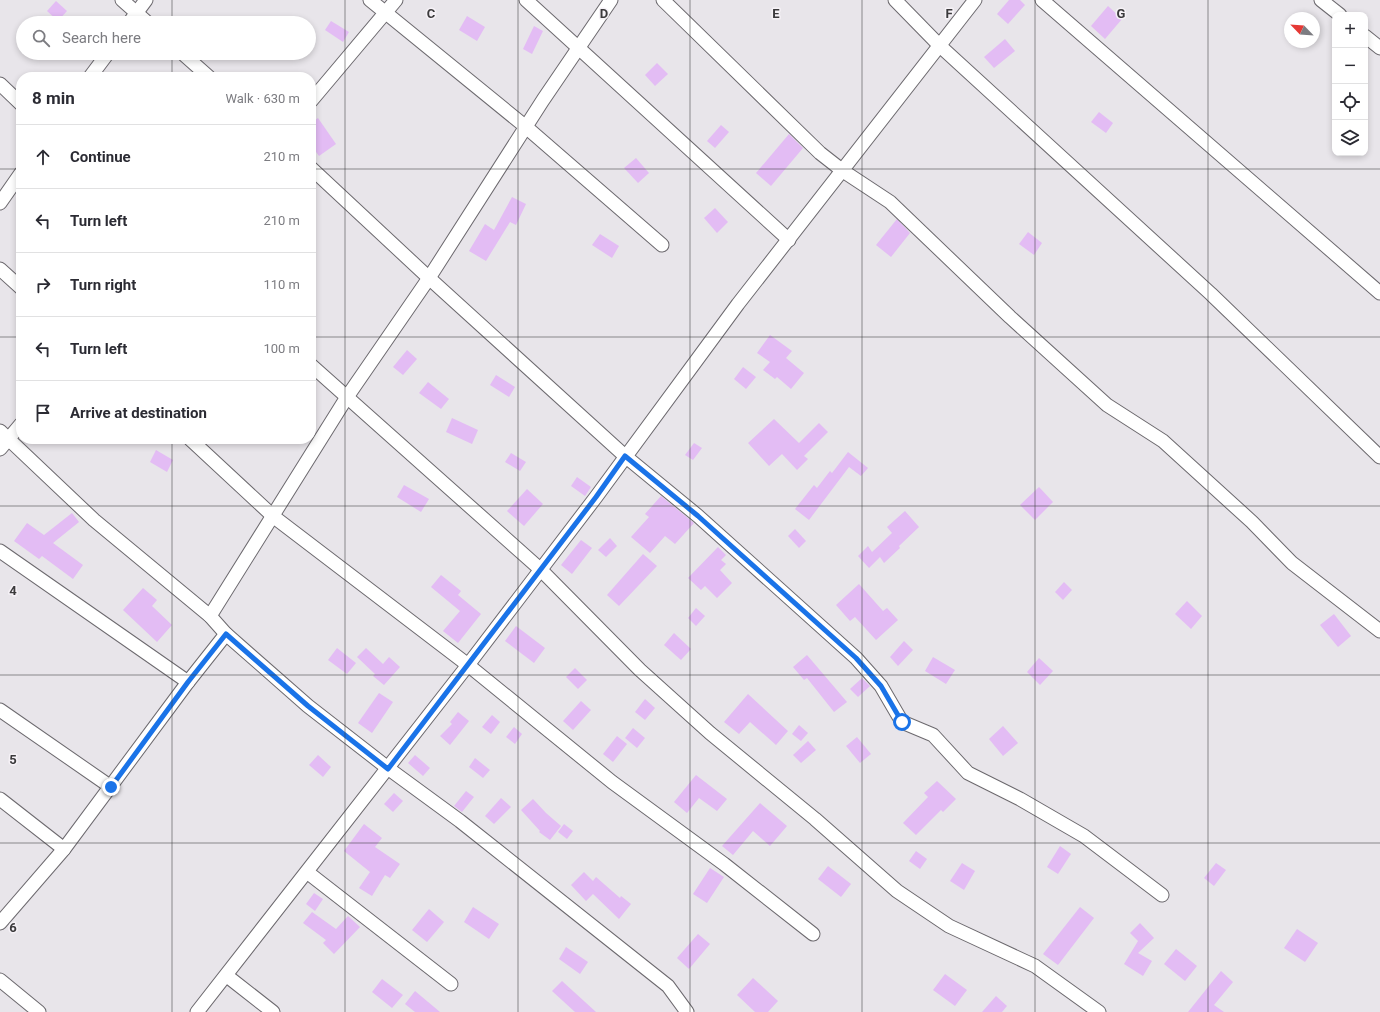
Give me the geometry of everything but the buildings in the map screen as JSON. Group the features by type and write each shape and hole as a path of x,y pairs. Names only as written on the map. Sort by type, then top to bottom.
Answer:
{"street":[{"path":"122,0 132,16"},
{"path":"134,16 146,0"},
{"path":"370,0 384,13 526,127 662,244"},
{"path":"316,95 396,0"},
{"path":"526,0 789,240"},
{"path":"210,616 274,517 347,398 429,278 610,0"},
{"path":"663,0 820,152 843,172 890,202 1010,317 1107,405 1163,441 1252,522 1292,563 1380,631"},
{"path":"895,0 940,46 1211,294 1380,457"},
{"path":"197,1012 227,976 468,665 596,497 738,304 843,172 975,0"},
{"path":"1042,0 1380,292"},
{"path":"1321,0 1336,12"},
{"path":"1368,38 1380,48"},
{"path":"94,72 103,60"},
{"path":"190,60 203,72"},
{"path":"0,84 16,99"},
{"path":"316,173 429,278 625,456 698,516 856,658 881,686 902,722 933,735 968,773 1020,799 1084,836 1162,895"},
{"path":"0,203 16,180"},
{"path":"0,269 16,283"},
{"path":"316,370 540,569 640,670 710,732 815,819 897,891 949,926 1035,966 1099,1012"},
{"path":"0,449 4,434 16,427"},
{"path":"4,434 94,520 210,616 226,634 308,706 388,769 460,821 668,986 687,1012"},
{"path":"195,444 274,517 468,665 612,782 724,864 813,934"},
{"path":"0,551 188,682"},
{"path":"0,923 64,849 188,682 226,634"},
{"path":"0,710 111,787"},
{"path":"0,799 64,849"},
{"path":"307,872 451,984"},
{"path":"227,976 273,1012"},
{"path":"0,980 39,1012"}],"route":[{"path":"111,787 188,682 226,634 308,706 388,769 596,497 625,456 698,516 856,658 881,686 902,722"}]}
